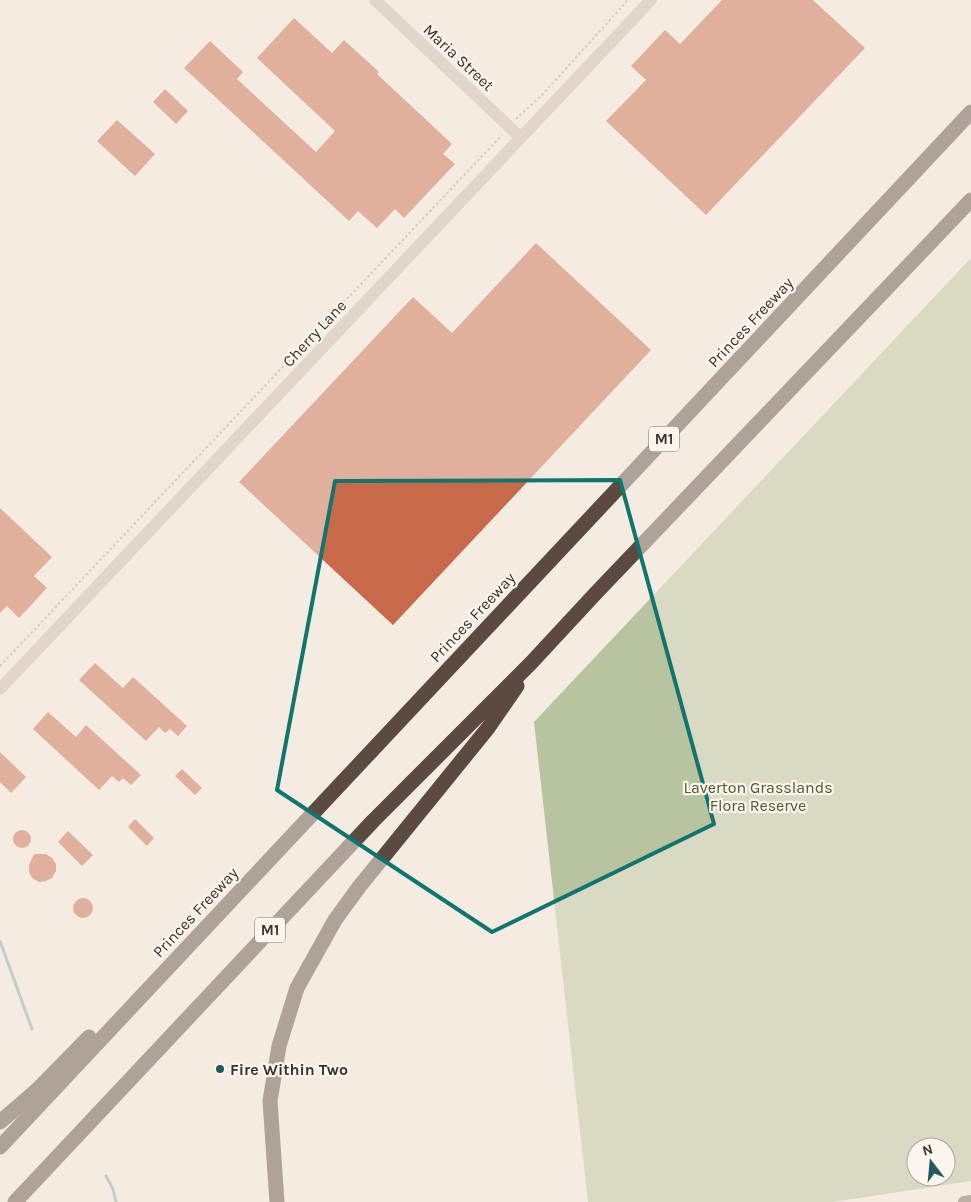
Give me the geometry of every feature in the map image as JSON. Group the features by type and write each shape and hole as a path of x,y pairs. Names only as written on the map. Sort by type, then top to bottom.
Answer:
{"highway":[{"name":"Princes Freeway","path":"0,1147 971,112"},
{"name":"M1","path":"15,1202 373,821 531,663 594,594 971,200"},
{"path":"277,1202 270,1101 278,1046 297,988 335,920 359,887 488,728 531,663"},
{"path":"0,1122 37,1090 356,766"}],"main road":[{"path":"964,1202 971,1201"}],"street":[{"name":"Maria Street","path":"375,0 521,138"},
{"name":"Cherry Lane","path":"0,689 650,0"}],"path":[{"path":"0,666 510,127 520,114 542,96 628,0"}],"highlighted area":[{"path":"620,480 714,824 492,932 277,790 335,481"}],"green space":[{"name":"Laverton Grasslands Flora Reserve","path":"971,258 971,1181 956,1183 956,1137 906,1137 906,1187 932,1187 833,1202 588,1202 534,722"}],"building":[{"path":"722,0 813,0 865,48 706,215 606,121 646,80 631,66 665,30 680,44"},
{"path":"294,18 332,53 344,40 379,72 377,74 452,144 443,154 455,164 404,218 395,209 377,228 358,211 349,221 184,68 210,41 243,72 237,79 316,152 335,131 257,58"},
{"path":"165,89 188,111 176,124 153,102"},
{"path":"117,120 155,154 135,176 97,141"},
{"path":"536,243 651,350 393,625 239,482 413,297 452,333"},
{"path":"0,508 52,557 34,576 47,588 19,618 7,606 0,613"},
{"path":"95,663 123,688 133,677 187,726 178,736 170,729 165,733 159,727 146,741 79,680"},
{"path":"48,712 76,737 86,725 141,775 131,785 123,778 119,782 112,776 99,790 33,729"},
{"path":"0,752 26,777 11,793 0,782"},
{"path":"182,769 202,788 195,795 175,776"},
{"path":"135,819 154,838 147,846 128,827"},
{"path":"18,830 26,830 31,835 29,846 18,848 13,843 13,835"},
{"path":"68,831 93,855 82,866 58,842"},
{"path":"34,854 46,854 52,858 56,864 56,871 52,878 39,882 32,878 29,872 29,865"},
{"path":"83,898 90,901 93,908 90,915 83,918 76,915 73,908 76,901"}],"waterway":[{"path":"0,941 32,1029"},
{"path":"106,1176 113,1189 116,1202"}],"place":[{"name":"Fire Within Two","path":"220,1069"}]}
